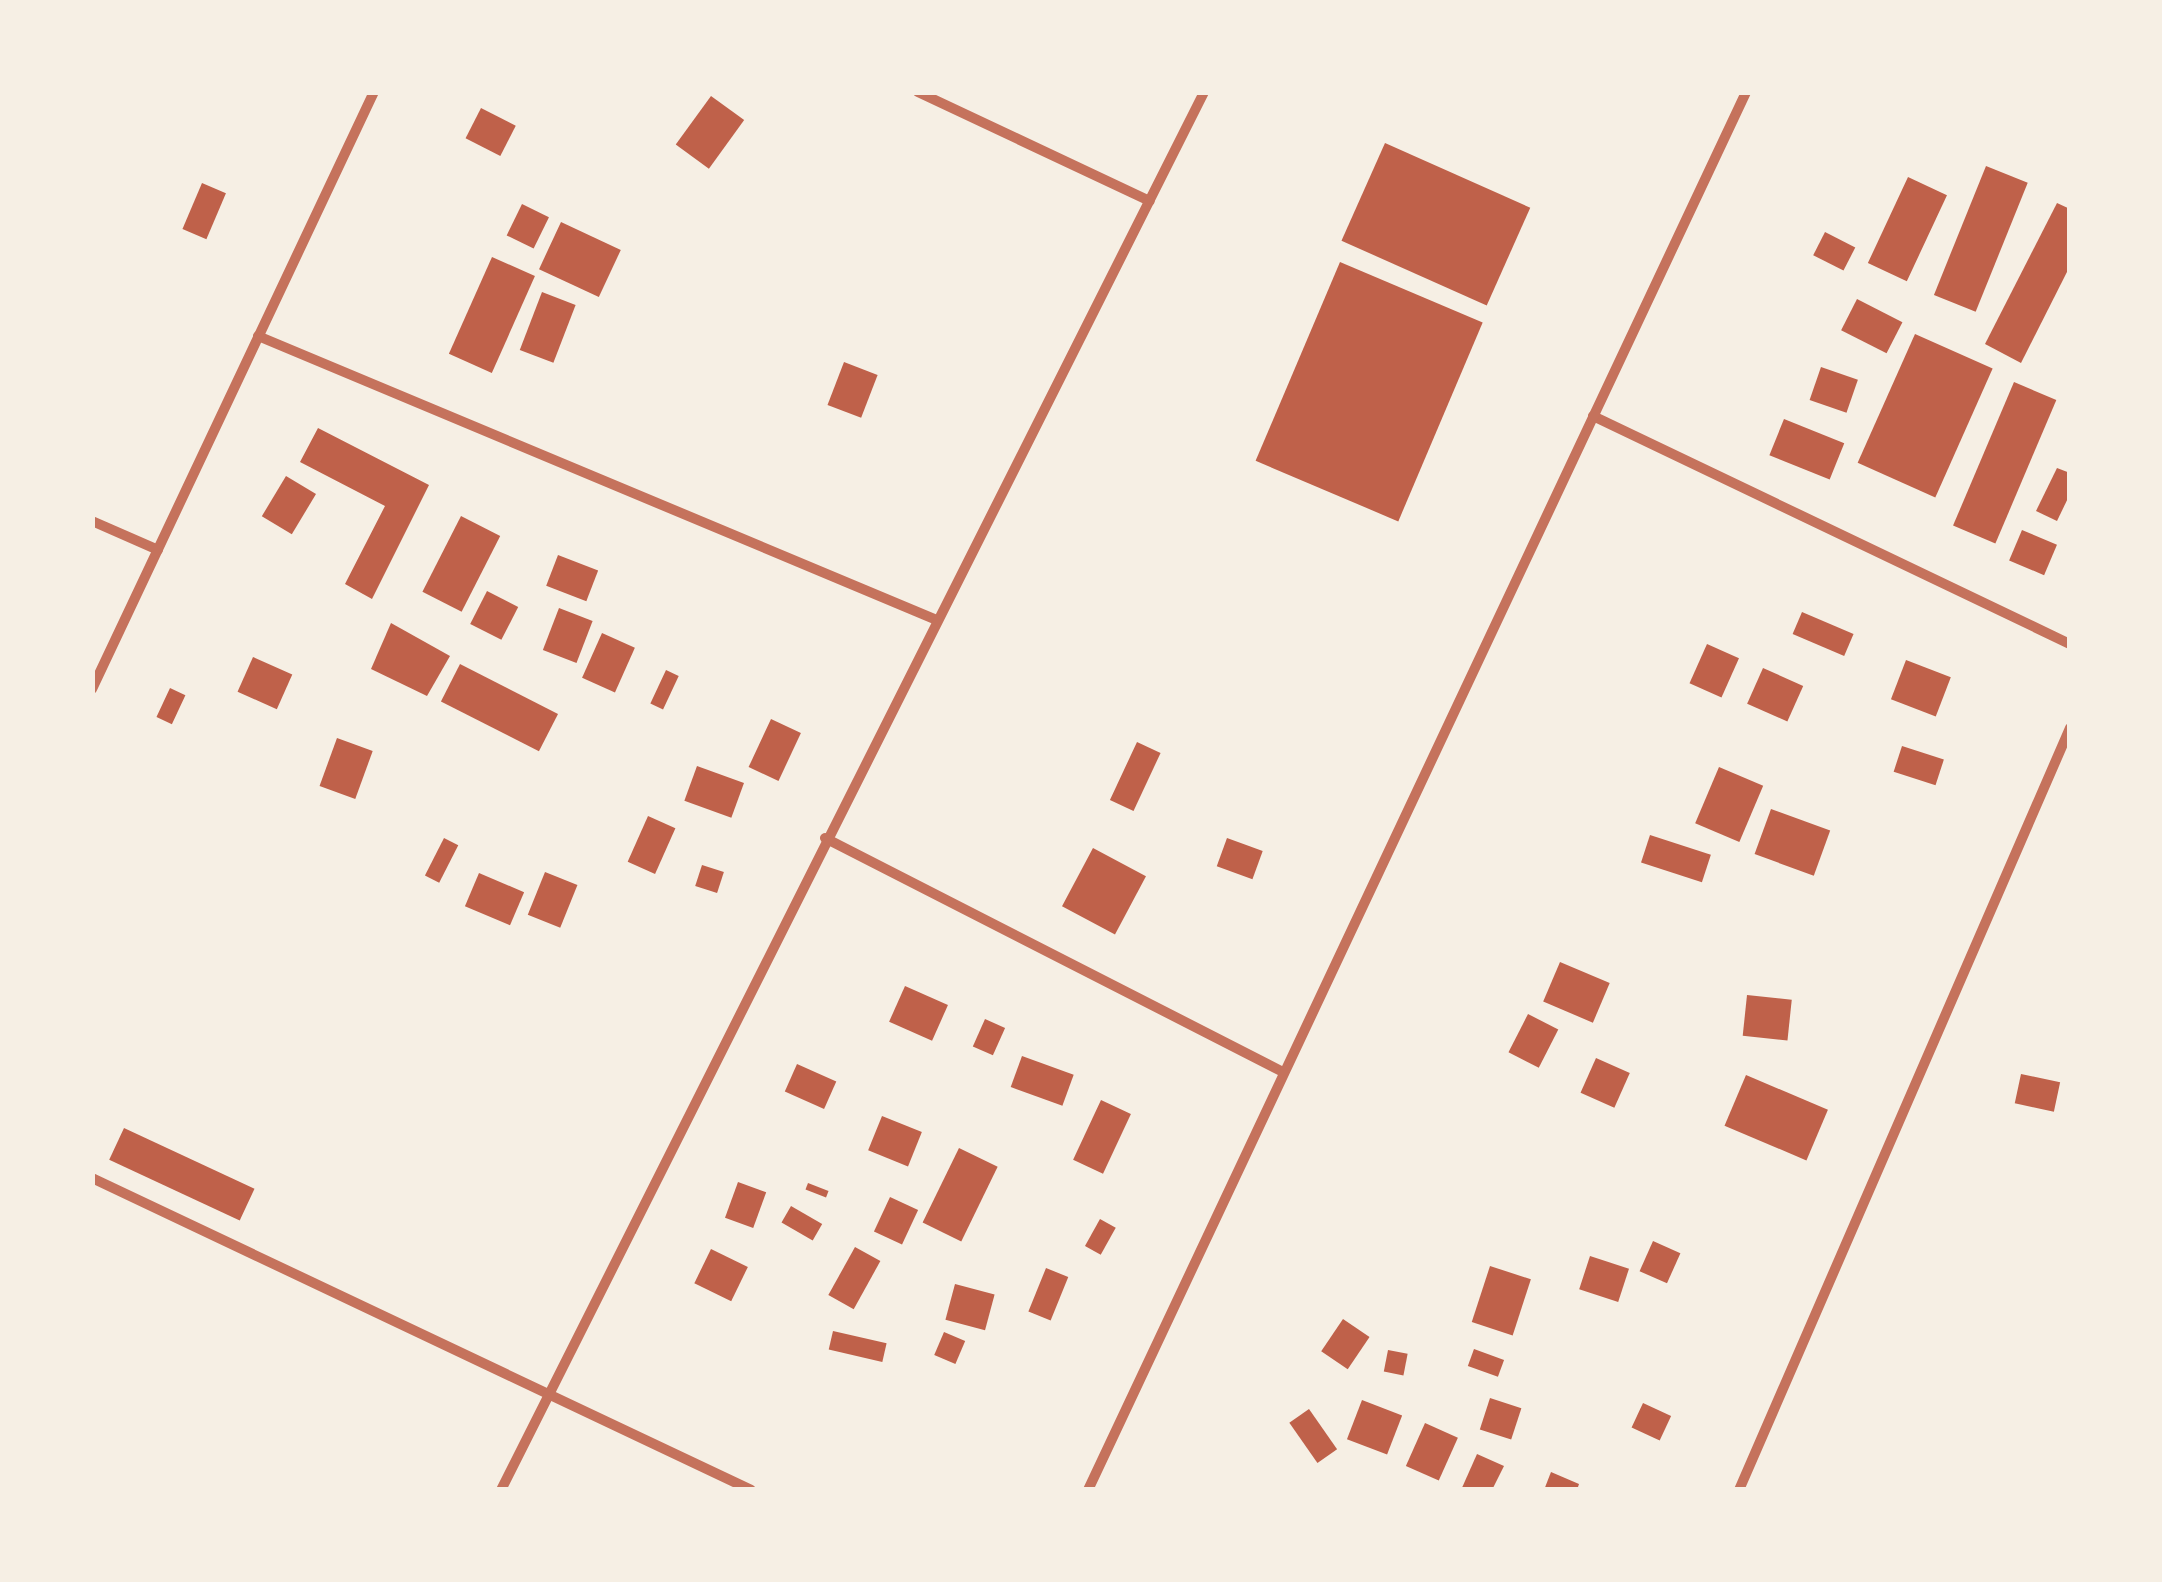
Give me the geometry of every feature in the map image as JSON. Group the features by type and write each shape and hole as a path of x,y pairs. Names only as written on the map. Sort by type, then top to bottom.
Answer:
{"street":[{"path":"92,689 374,92"},
{"path":"918,92 1150,201"},
{"path":"500,1490 545,1392 1204,92"},
{"path":"1088,1490 1746,92"},
{"path":"258,336 937,620"},
{"path":"1592,416 2070,644"},
{"path":"92,522 158,550"},
{"path":"1740,1490 2070,728"},
{"path":"824,838 1283,1072"},
{"path":"92,1178 751,1490"}],"building":[{"path":"711,96 744,120 709,169 676,145"},
{"path":"481,108 516,126 500,156 466,138"},
{"path":"1385,143 1530,208 1487,305 1341,241"},
{"path":"1986,166 2028,183 1976,312 1934,295"},
{"path":"1908,177 1947,195 1907,281 1868,263"},
{"path":"202,183 226,193 206,239 182,229"},
{"path":"2057,203 2070,209 2070,266 2021,363 1985,344"},
{"path":"522,204 549,217 534,249 507,235"},
{"path":"561,222 621,250 599,297 539,269"},
{"path":"1825,232 1855,247 1843,271 1813,255"},
{"path":"492,257 535,276 492,373 449,354"},
{"path":"1340,262 1483,323 1398,521 1256,461"},
{"path":"542,292 576,305 553,363 520,350"},
{"path":"1857,299 1902,322 1887,353 1841,330"},
{"path":"1915,334 1993,369 1935,497 1858,463"},
{"path":"844,362 878,375 861,418 828,405"},
{"path":"1821,367 1858,380 1846,413 1810,400"},
{"path":"2014,382 2056,400 1995,544 1953,526"},
{"path":"1784,419 1844,443 1830,480 1769,455"},
{"path":"318,428 429,485 372,599 345,584 385,506 300,462"},
{"path":"2057,468 2070,473 2070,494 2057,521 2036,511"},
{"path":"286,476 316,494 292,534 262,516"},
{"path":"461,516 500,536 462,612 422,592"},
{"path":"2022,530 2057,545 2044,575 2009,560"},
{"path":"558,555 598,570 586,601 546,586"},
{"path":"487,591 518,607 501,640 470,624"},
{"path":"559,608 593,621 576,663 543,650"},
{"path":"1802,612 1854,634 1844,656 1793,634"},
{"path":"391,623 450,656 427,696 371,669"},
{"path":"602,633 635,648 615,692 582,678"},
{"path":"1707,644 1739,658 1721,698 1690,683"},
{"path":"253,657 292,674 277,709 238,692"},
{"path":"1906,660 1951,677 1936,716 1891,699"},
{"path":"460,664 558,714 539,751 441,701"},
{"path":"1763,668 1803,686 1787,722 1747,704"},
{"path":"666,670 679,676 663,709 650,704"},
{"path":"170,688 185,695 172,724 156,717"},
{"path":"771,719 801,733 779,781 749,767"},
{"path":"337,738 373,751 355,799 320,786"},
{"path":"1137,742 1161,753 1134,811 1110,800"},
{"path":"1902,746 1944,760 1936,785 1894,772"},
{"path":"697,766 744,783 731,818 684,801"},
{"path":"1719,767 1763,786 1739,842 1695,823"},
{"path":"1771,809 1830,831 1814,876 1755,854"},
{"path":"648,816 675,828 655,874 628,862"},
{"path":"1650,835 1711,855 1702,882 1641,863"},
{"path":"444,838 458,845 439,883 425,875"},
{"path":"1227,838 1263,851 1252,879 1217,866"},
{"path":"1093,848 1146,876 1115,934 1062,906"},
{"path":"702,865 724,872 717,893 695,886"},
{"path":"545,872 577,885 560,928 528,915"},
{"path":"479,873 524,892 510,925 465,906"},
{"path":"1560,962 1610,983 1593,1023 1543,1002"},
{"path":"905,986 948,1005 932,1041 889,1022"},
{"path":"1747,995 1792,1000 1787,1040 1743,1036"},
{"path":"1528,1014 1558,1029 1539,1068 1508,1052"},
{"path":"985,1019 1005,1028 993,1055 973,1046"},
{"path":"1022,1056 1074,1075 1062,1106 1011,1087"},
{"path":"1596,1058 1630,1073 1614,1108 1581,1093"},
{"path":"797,1064 836,1081 824,1109 785,1091"},
{"path":"2021,1074 2060,1082 2054,1112 2015,1103"},
{"path":"1746,1075 1828,1110 1806,1160 1725,1126"},
{"path":"1101,1100 1131,1114 1103,1174 1073,1160"},
{"path":"882,1116 922,1132 908,1166 868,1150"},
{"path":"124,1128 255,1189 240,1221 109,1160"},
{"path":"959,1148 998,1167 961,1241 923,1223"},
{"path":"738,1182 766,1192 753,1228 725,1218"},
{"path":"808,1183 829,1191 826,1197 805,1190"},
{"path":"890,1197 918,1210 902,1245 874,1231"},
{"path":"791,1206 822,1224 813,1240 782,1222"},
{"path":"1100,1219 1116,1228 1101,1255 1085,1246"},
{"path":"1653,1241 1680,1253 1667,1283 1640,1271"},
{"path":"855,1247 880,1261 854,1309 828,1295"},
{"path":"711,1249 748,1267 731,1301 694,1283"},
{"path":"1590,1256 1629,1269 1618,1302 1579,1289"},
{"path":"1490,1266 1531,1279 1513,1335 1472,1322"},
{"path":"1046,1268 1068,1277 1051,1321 1028,1312"},
{"path":"955,1284 995,1295 985,1330 945,1320"},
{"path":"1343,1319 1370,1337 1348,1369 1321,1351"},
{"path":"833,1331 887,1343 882,1362 829,1350"},
{"path":"944,1332 965,1341 955,1364 934,1355"},
{"path":"1474,1349 1504,1360 1498,1377 1468,1366"},
{"path":"1388,1350 1408,1354 1403,1375 1384,1372"},
{"path":"1490,1398 1521,1408 1511,1440 1480,1429"},
{"path":"1362,1400 1402,1415 1387,1455 1347,1439"},
{"path":"1643,1403 1671,1416 1660,1441 1632,1427"},
{"path":"1309,1409 1337,1449 1317,1463 1289,1423"},
{"path":"1425,1423 1458,1438 1439,1481 1406,1466"},
{"path":"1477,1454 1504,1466 1492,1490 1461,1490"},
{"path":"1551,1472 1579,1484 1577,1490 1544,1490"}]}
